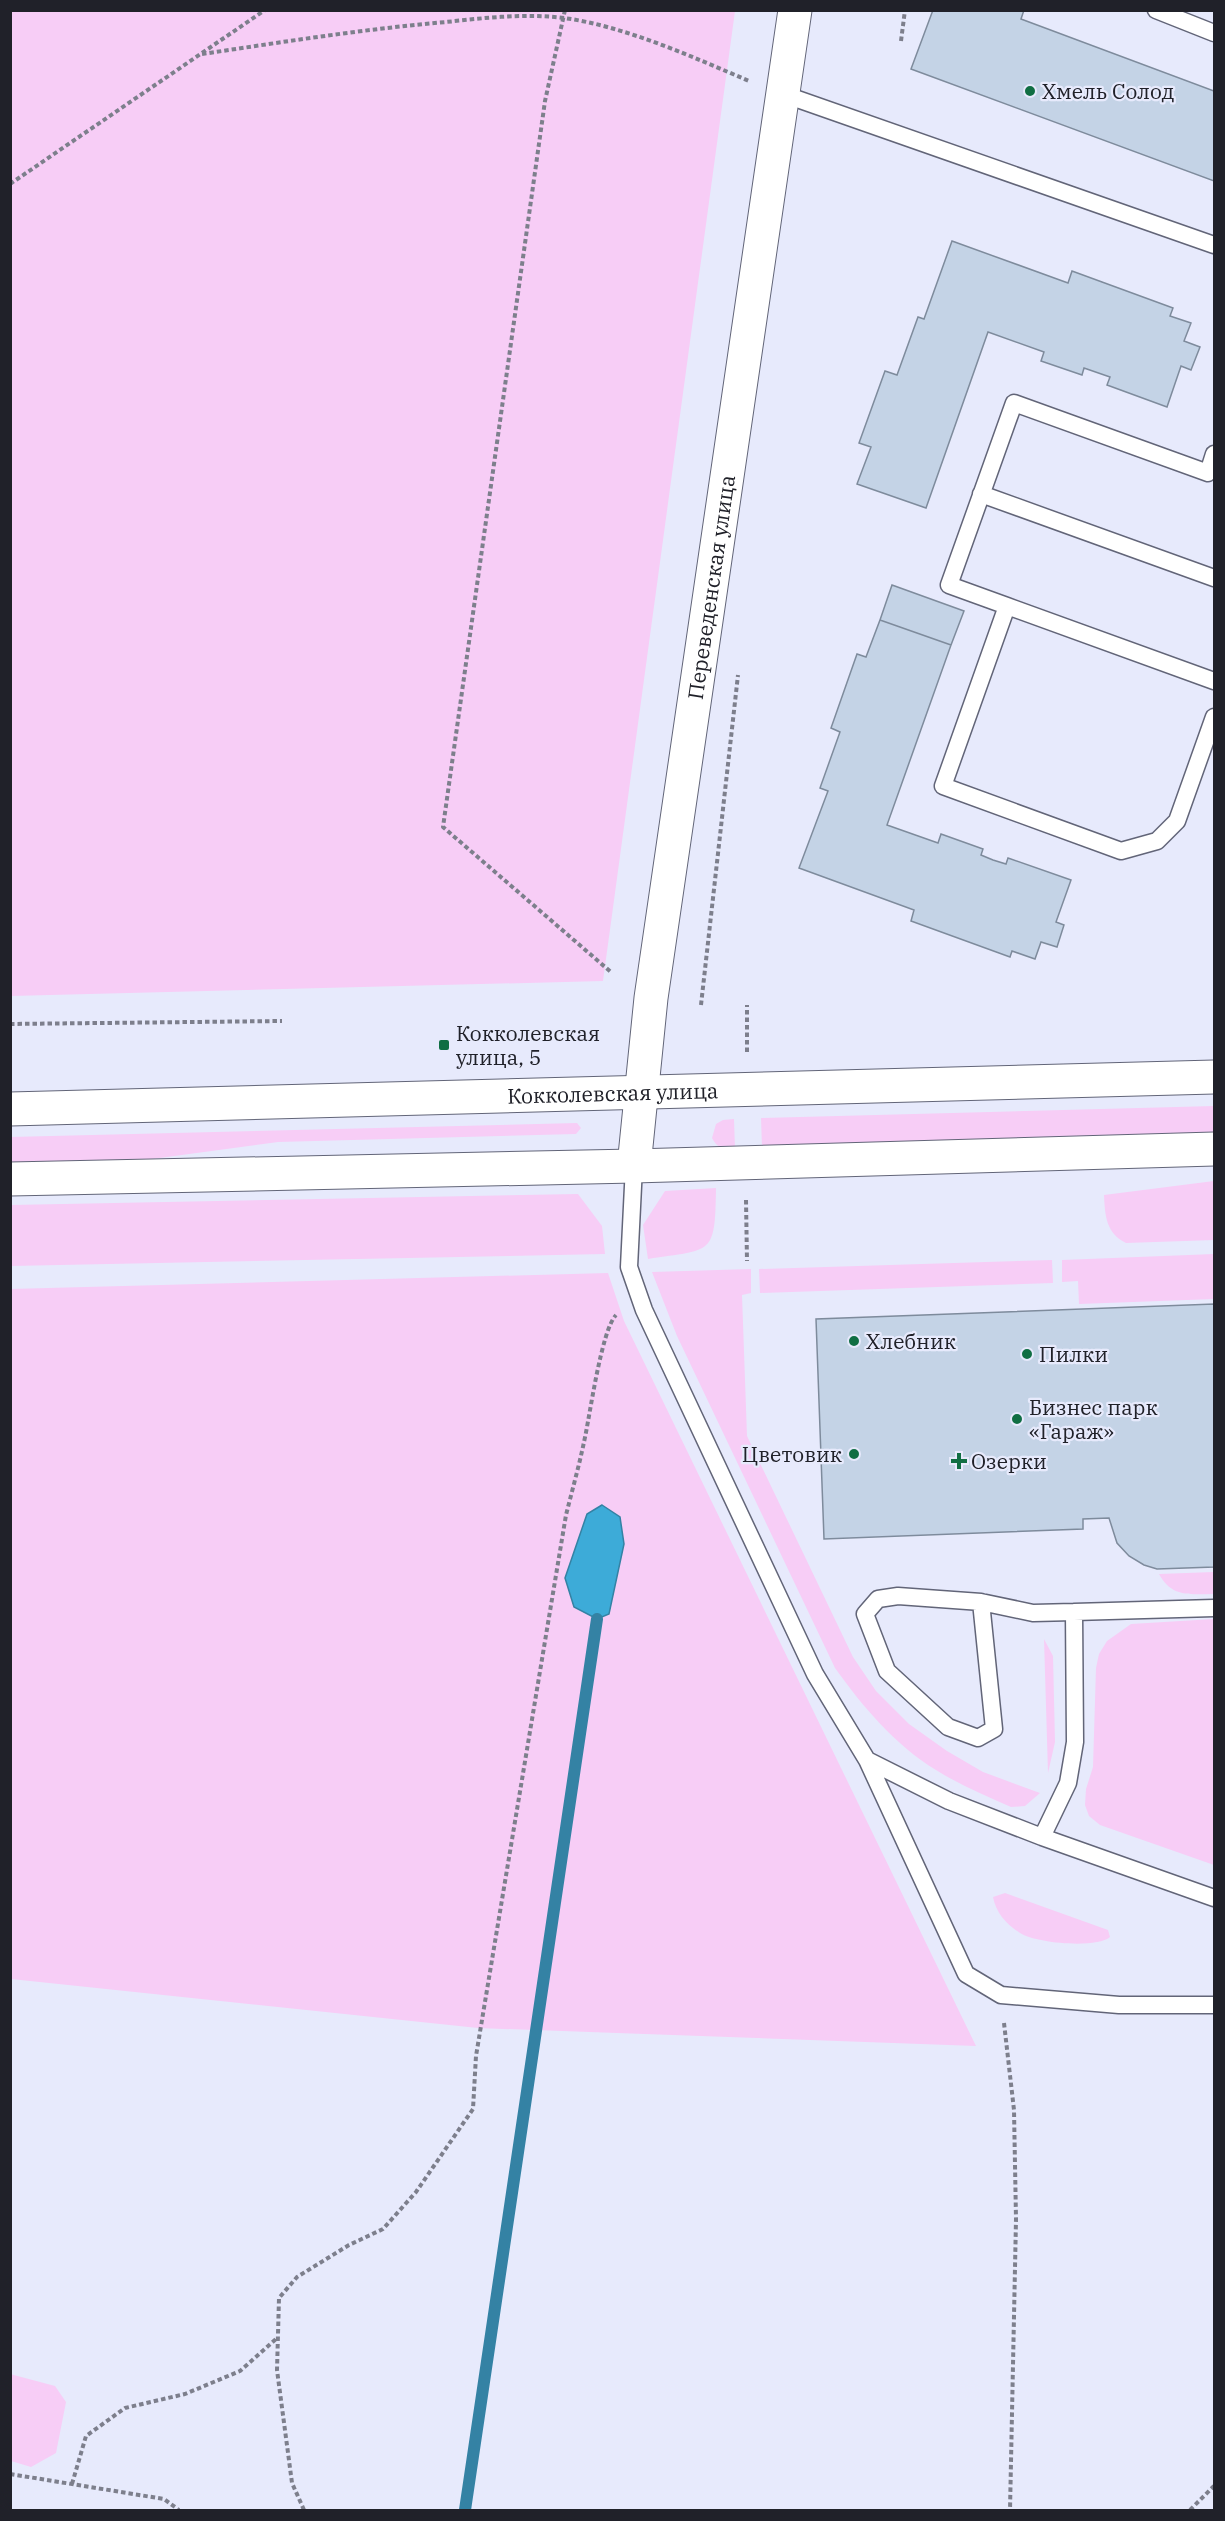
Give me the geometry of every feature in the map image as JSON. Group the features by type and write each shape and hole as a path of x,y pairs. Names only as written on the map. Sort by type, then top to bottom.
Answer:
{"street":[{"name":"Переведенская улица","path":"634,1166 651,998 795,10"},
{"name":"Кокколевская улица","path":"10,1109 1215,1077"},
{"path":"10,1179 634,1166 1215,1149"}],"lane":[{"path":"1156,10 1215,33"},
{"path":"783,94 1215,245"},
{"path":"1215,454 1208,473 1014,403 949,585 1215,681"},
{"path":"981,494 1215,578"},
{"path":"1007,606 943,786 1121,851 1157,841 1177,820 1215,717"},
{"path":"634,1166 629,1267 644,1310 814,1674 867,1760 966,1974 1001,1995 1119,2005 1215,2005"},
{"path":"981,1602 994,1729 978,1738 948,1726 887,1671 865,1614 878,1599 898,1596 981,1602 1033,1613 1215,1608"},
{"path":"1042,1837 1068,1783 1075,1742 1074,1612"},
{"path":"867,1760 949,1801 1042,1837 1215,1898"}],"path":[{"path":"10,184 265,10"},
{"path":"564,10 543,113 443,827 612,973"},
{"path":"901,41 905,10"},
{"path":"202,54 402,26 488,18 563,18 603,27 687,54 783,94"},
{"path":"747,1005 747,1058"},
{"path":"10,1024 282,1021"},
{"path":"746,1198 747,1261"},
{"path":"304,2511 292,2483 277,2370 279,2298 297,2277 349,2245 383,2229 416,2192 474,2109 476,2056 566,1515 611,1320 638,1292"},
{"path":"1001,1995 1014,2110 1016,2219 1011,2511"},
{"path":"72,2484 86,2436 125,2408 185,2394 240,2371 277,2339"},
{"path":"10,2474 164,2499 179,2511"},
{"path":"1190,2511 1215,2486"}],"shaded area":[{"path":"10,11 735,11 603,981 11,996"},
{"path":"1214,1106 1214,1135 762,1148 761,1118"},
{"path":"734,1119 735,1149 721,1147 712,1138 716,1124 723,1120"},
{"path":"577,1123 581,1128 576,1134 278,1142 115,1164 11,1166 10,1137"},
{"path":"1214,1181 1214,1240 1126,1243 1114,1234 1108,1223 1104,1195"},
{"path":"716,1188 714,1226 711,1238 706,1245 686,1253 648,1259 643,1225 665,1191"},
{"path":"578,1194 602,1226 605,1254 11,1266 11,1205"},
{"path":"1214,1254 1214,1299 1079,1304 1078,1281 1062,1282 1062,1260"},
{"path":"1052,1260 1053,1283 760,1293 759,1269"},
{"path":"751,1269 751,1293 742,1295 747,1436 853,1657 876,1691 909,1724 947,1751 983,1772 1040,1793 1025,1806 1011,1807 992,1799 954,1781 921,1760 893,1737 857,1697 835,1668 677,1336 652,1272"},
{"path":"608,1273 624,1321 976,2046 478,2028 11,1979 10,1289"},
{"path":"1214,1572 1214,1594 1189,1594 1176,1591 1164,1582 1159,1574"},
{"path":"1214,1619 1214,1865 1100,1825 1089,1816 1085,1805 1086,1789 1093,1767 1096,1668 1099,1654 1107,1641 1131,1624"},
{"path":"1044,1639 1053,1656 1055,1742 1048,1773"},
{"path":"1005,1893 1108,1930 1110,1937 1103,1941 1079,1944 1051,1942 1028,1937 1002,1918 993,1897"},
{"path":"10,2374 55,2386 66,2402 56,2453 31,2467 11,2461"}],"water":[{"path":"602,1505 620,1517 624,1544 609,1614 597,1619 574,1607 565,1578 587,1514"}],"building":[{"path":"933,10 1024,10 1021,19 1214,91 1214,181 911,69"},
{"path":"952,241 1068,283 1072,271 1173,308 1170,316 1191,323 1184,341 1200,347 1191,370 1181,366 1167,407 1107,385 1110,377 1084,368 1082,375 1041,361 1044,352 988,332 926,508 857,484 871,447 859,443 885,371 897,375 918,317 924,319"},
{"path":"892,585 964,611 951,645 880,620"},
{"path":"880,620 951,645 887,825 938,843 941,834 983,849 981,855 993,860 1006,864 1008,858 1071,880 1056,922 1064,925 1057,947 1041,942 1035,959 1012,951 1010,957 911,921 914,910 799,868 828,791 820,788 840,732 831,728 857,654 866,657"},
{"name":"Бизнес парк «Гараж»","path":"1214,1304 1214,1567 1157,1569 1144,1565 1129,1556 1117,1543 1109,1518 1083,1519 1083,1529 824,1539 816,1319"}],"waterway":[{"path":"465,2510 597,1619"}],"place":[{"name":"Хмель Солод","path":"1030,91"},
{"name":"Кокколевская улица, 5","path":"444,1045"},
{"name":"Хлебник","path":"854,1341"},
{"name":"Пилки","path":"1027,1354"},
{"name":"Бизнес парк «Гараж»","path":"1017,1419"},
{"name":"Цветовик","path":"854,1454"},
{"name":"Озерки","path":"959,1461"}]}
